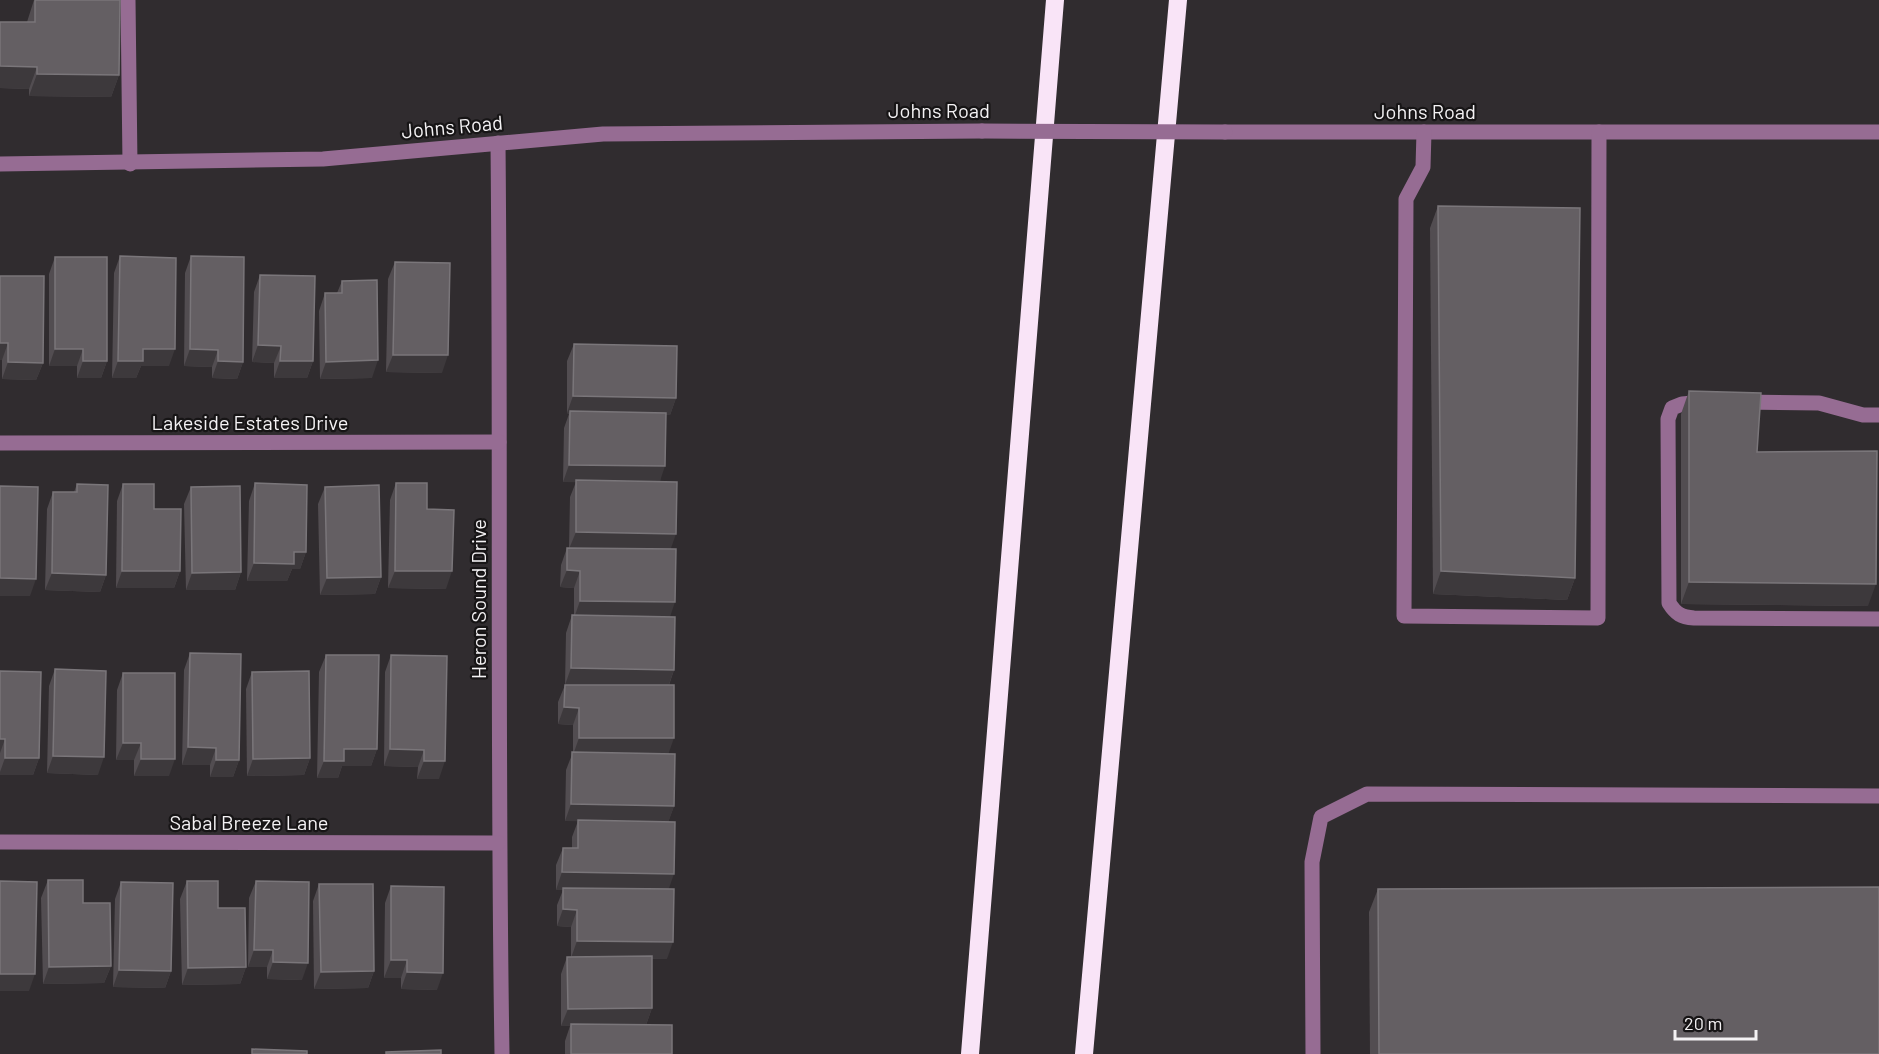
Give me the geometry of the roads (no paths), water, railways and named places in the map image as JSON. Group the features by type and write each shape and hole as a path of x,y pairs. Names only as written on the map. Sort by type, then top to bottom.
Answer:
{"highway":[{"path":"970,1054 1055,0"},
{"path":"1084,1054 1178,0"}],"street":[{"path":"128,0 130,164"},
{"name":"Johns Road","path":"0,164 130,164 323,159 603,134 982,130 1879,132"},
{"path":"1424,132 1423,167 1406,199 1404,616 1598,618 1599,132"},
{"name":"Heron Sound Drive","path":"498,143 498,843 502,1054"},
{"path":"1879,415 1863,415 1820,403 1723,402 1682,404 1672,408 1668,419 1669,603 1680,616 1879,619"},
{"name":"Lakeside Estates Drive","path":"0,443 499,442"},
{"path":"1313,1054 1312,862 1321,817 1367,794 1879,796"},
{"name":"Sabal Breeze Lane","path":"0,842 498,843"}]}
